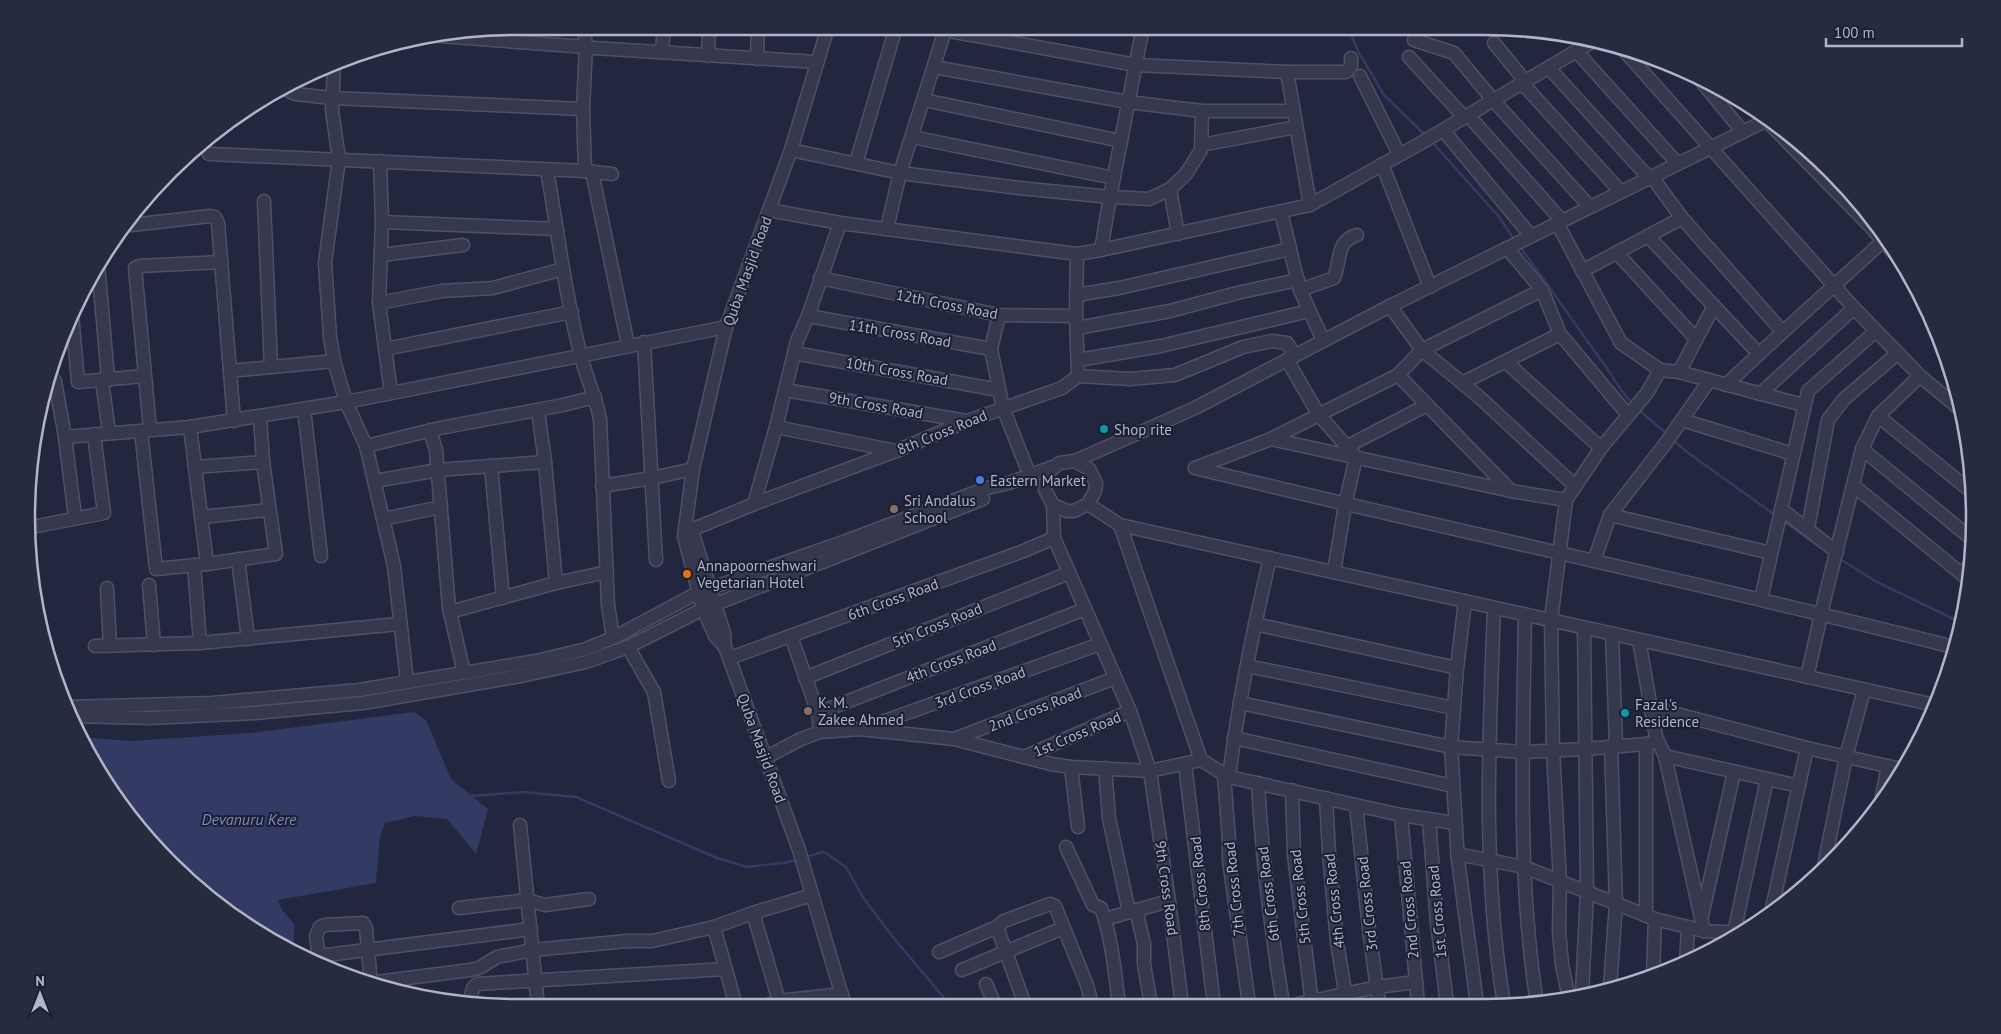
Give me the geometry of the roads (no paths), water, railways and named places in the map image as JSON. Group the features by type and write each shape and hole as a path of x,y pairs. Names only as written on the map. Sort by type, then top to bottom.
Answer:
{"street":[{"path":"507,35 507,41"},
{"path":"586,35 590,48 583,109 588,171 628,345"},
{"path":"662,52 663,35"},
{"path":"708,56 709,35"},
{"path":"757,59 758,35"},
{"name":"Quba Masjid Road","path":"728,653 715,636 703,609 697,593 684,536 688,525 693,469 726,327 791,150 825,35"},
{"path":"856,163 894,35"},
{"path":"887,228 900,173 943,35"},
{"path":"981,35 1136,65 1287,72 1346,72 1351,67 1351,58"},
{"path":"1102,250 1110,197 1142,35"},
{"path":"465,38 590,48 817,62"},
{"path":"1414,40 1454,53 1493,100 1590,207"},
{"path":"1494,43 1523,82 1621,192"},
{"path":"769,210 840,223 1077,254 1102,250 1310,205 1421,143 1587,46"},
{"path":"1577,52 1678,164"},
{"path":"1410,58 1466,116 1559,222 1582,271 1621,343 1660,370 1679,372 1709,382 1803,406"},
{"path":"1631,58 1854,308 1920,376 1953,404"},
{"path":"934,67 1128,102 1202,111 1293,111"},
{"path":"1549,68 1650,178 1682,218 1782,331"},
{"path":"334,72 332,98 339,158 325,263 330,337 334,361 346,402 366,446 375,482 394,566 408,681"},
{"path":"1287,72 1310,205"},
{"path":"1360,76 1399,154"},
{"path":"291,92 332,98 583,109"},
{"path":"1710,92 1743,132"},
{"path":"924,100 1121,141"},
{"path":"791,150 900,173 1110,197 1149,199 1170,189 1186,174 1201,150 1202,111"},
{"path":"1075,461 1195,408 1390,306 1761,123"},
{"path":"1201,145 1296,126"},
{"path":"1440,131 1528,238"},
{"path":"912,137 1114,178"},
{"path":"209,154 339,158 588,171 612,174"},
{"path":"380,161 382,222 379,303 391,393"},
{"path":"1382,164 1430,287"},
{"path":"547,170 563,269 581,357 596,397 600,419 608,605 613,638"},
{"path":"1170,189 1178,234"},
{"path":"264,201 271,367"},
{"path":"1281,212 1299,285 1323,340"},
{"path":"135,224 215,217 218,223 234,421"},
{"path":"1582,271 1682,218"},
{"path":"382,222 557,229"},
{"path":"754,504 776,427 797,341 808,316 840,223"},
{"name":"12th Cross Road","path":"820,278 999,316 1076,322 1170,311 1241,292 1299,285 1334,278 1342,243 1350,237 1357,235"},
{"path":"1648,236 1759,354"},
{"path":"1726,385 1782,331 1880,243"},
{"path":"381,255 463,245"},
{"path":"1509,247 1542,290 1560,334 1628,415"},
{"path":"1076,295 1119,288 1290,249"},
{"path":"1617,253 1696,340"},
{"path":"1077,254 1076,322 1078,376 1130,379 1175,375 1243,347 1272,341 1287,343 1291,358 1319,415 1356,457"},
{"path":"221,262 139,266 134,268 144,376 156,569 276,554 268,510 260,416"},
{"path":"379,303 442,291 493,288 563,269"},
{"path":"99,278 108,433"},
{"path":"1542,290 1422,350 1398,375 1271,439 1195,468 1345,505 1822,613 1949,646"},
{"path":"1390,306 1422,350 1462,383 1575,486"},
{"path":"1679,372 1714,306"},
{"path":"1760,394 1854,308"},
{"path":"1078,360 1171,344 1309,311"},
{"path":"385,350 572,312"},
{"name":"11th Cross Road","path":"808,316 991,349"},
{"path":"999,316 991,349 1003,408 1030,476"},
{"path":"65,437 190,427 234,421 346,402 726,327"},
{"path":"73,330 78,382 144,376"},
{"path":"1762,600 1775,533 1808,391 1876,331"},
{"path":"1462,383 1560,334"},
{"path":"644,342 656,560"},
{"name":"10th Cross Road","path":"794,353 1000,390"},
{"path":"1808,528 1828,420 1844,399 1898,353"},
{"path":"230,371 334,361"},
{"path":"1506,362 1601,448"},
{"path":"1568,992 1562,965 1559,932 1560,880 1553,750 1551,620 1566,500 1601,448 1646,393 1660,370"},
{"path":"1398,375 1511,492"},
{"name":"8th Cross Road","path":"688,525 754,504 896,451 967,421 1062,388 1078,376"},
{"path":"1807,677 1862,450 1878,416 1920,376"},
{"path":"55,381 65,437 75,517"},
{"path":"1594,561 1610,514 1665,444 1709,382"},
{"name":"9th Cross Road","path":"785,390 967,421"},
{"path":"366,446 430,430 596,397"},
{"path":"1346,447 1427,405"},
{"path":"304,409 321,556"},
{"path":"538,410 545,462 556,583"},
{"path":"1878,416 1965,486"},
{"path":"1680,423 1793,454"},
{"path":"190,427 201,517 200,643"},
{"path":"776,427 896,451"},
{"path":"430,430 436,450 450,612 464,673"},
{"path":"35,526 75,517 104,513 94,434"},
{"path":"1271,439 1511,492 1566,500"},
{"path":"1862,450 1965,534"},
{"path":"1334,572 1345,505 1356,457"},
{"path":"75,707 212,703 359,690 536,661 586,649 613,638 697,593 843,542 987,488 1030,476 1067,460 1083,464 1094,475 1095,490 1088,504 1074,511 1067,511 1053,505"},
{"path":"195,467 263,462"},
{"path":"375,482 438,470 545,462"},
{"path":"491,466 503,598"},
{"path":"1052,467 1045,482 1045,490 1053,505 1054,538"},
{"path":"602,486 693,469"},
{"path":"79,716 150,718 255,713 363,703 521,676 586,662 628,647 703,609 990,496 1009,483"},
{"path":"1853,485 1962,575"},
{"path":"1088,504 1120,525 1928,703"},
{"path":"383,519 441,508"},
{"path":"201,517 268,510"},
{"path":"1780,511 1808,528 1837,554"},
{"path":"1610,514 1771,553"},
{"name":"Quba Masjid Road","path":"688,525 724,633 728,653 799,850 812,895"},
{"path":"1120,525 1201,760 1227,775 1258,783 1401,815 1455,823"},
{"name":"9th Cross Road","path":"1054,538 1130,711 1150,771 1181,999"},
{"name":"6th Cross Road","path":"728,653 791,636 1021,552 1054,538"},
{"name":"7th Cross Road","path":"1248,999 1229,860 1227,775 1255,624 1270,558"},
{"path":"238,559 248,639"},
{"path":"450,612 556,583 607,572"},
{"name":"5th Cross Road","path":"805,678 1069,573"},
{"path":"149,585 154,645"},
{"path":"107,588 110,646"},
{"path":"1465,601 1457,668 1451,747 1457,854 1476,999"},
{"path":"1494,608 1488,749 1490,860 1503,998"},
{"name":"4th Cross Road","path":"818,713 1085,609"},
{"path":"1525,614 1522,752 1524,867 1532,972 1536,996"},
{"path":"95,646 200,643 400,624"},
{"path":"1255,624 1457,668"},
{"path":"1582,989 1587,892 1584,628"},
{"path":"1610,983 1616,904 1612,634"},
{"path":"791,636 818,713 820,732"},
{"path":"1639,640 1650,706 1652,742 1650,917 1653,968"},
{"name":"3rd Cross Road","path":"860,729 1100,644"},
{"path":"628,647 654,692 669,781"},
{"path":"1248,666 1454,708"},
{"name":"2nd Cross Road","path":"954,740 1115,678"},
{"path":"1826,857 1846,757 1864,690"},
{"path":"1240,703 1451,747 1522,752 1585,750 1652,742"},
{"path":"1650,706 1807,748 1894,768"},
{"name":"1st Cross Road","path":"1024,757 1130,711"},
{"path":"765,758 801,739 820,732 860,729 954,740 1024,757 1072,766 1150,771 1201,760"},
{"path":"1234,738 1453,786"},
{"path":"1652,742 1665,756 1702,926"},
{"path":"1774,902 1807,748"},
{"path":"1665,756 1799,786"},
{"name":"8th Cross Road","path":"1185,764 1213,999"},
{"path":"1072,766 1078,827"},
{"path":"1105,768 1109,818 1132,911 1144,944 1144,964 1149,999"},
{"path":"1702,926 1734,772"},
{"path":"1739,925 1767,779"},
{"name":"6th Cross Road","path":"1258,783 1270,926 1281,999"},
{"name":"5th Cross Road","path":"1292,790 1294,855 1312,999"},
{"name":"4th Cross Road","path":"1326,798 1328,852 1337,942 1346,999"},
{"name":"3rd Cross Road","path":"1356,805 1378,999"},
{"name":"2nd Cross Road","path":"1401,815 1418,999"},
{"name":"1st Cross Road","path":"1429,819 1437,923 1446,999"},
{"path":"520,825 537,999"},
{"path":"1066,847 1093,905 1101,908 1105,919 1113,953 1118,999"},
{"path":"1457,854 1524,867 1650,917 1688,927 1702,926 1729,931"},
{"path":"386,981 480,968 497,957 532,950 627,941 652,941 714,927 812,895 843,999"},
{"path":"458,908 528,900 546,905 589,899"},
{"path":"1105,919 1169,901"},
{"path":"938,952 997,927 1004,921 1050,904 1054,906 1087,985 1090,999"},
{"path":"753,913 773,999"},
{"path":"318,955 316,936 320,927 325,925 363,923 366,928 370,976"},
{"path":"714,927 734,999"},
{"path":"997,927 1023,999"},
{"path":"1687,954 1688,927"},
{"path":"962,970 1037,937 1063,928"},
{"path":"325,958 368,948 531,930"},
{"path":"470,997 477,984 726,969"},
{"path":"1346,999 1377,987 1416,982"},
{"path":"986,984 992,999"}],"water":[{"name":"Devanuru Kere","path":"414,712 426,720 451,779 488,809 476,854 447,819 415,816 385,823 380,836 376,883 278,900 282,910 294,924 294,944 276,934 249,918 224,899 176,858 155,835 116,785 89,738 132,741 251,733"}],"waterway":[{"path":"1351,35 1358,51 1384,95 1426,136"},
{"path":"1432,142 1500,218 1515,241"},
{"path":"1520,247 1621,390 1633,404"},
{"path":"1639,410 1667,434"},
{"path":"1673,440 1775,515"},
{"path":"1783,521 1820,547"},
{"path":"1840,559 1877,582 1955,620"},
{"path":"470,796 523,792 576,797 717,858 747,867 797,860"},
{"path":"805,857 824,852 846,867 862,896 892,936 945,999"}],"place":[{"name":"Shop rite","path":"1104,429"},
{"name":"Eastern Market","path":"980,480"},
{"name":"Sri Andalus School","path":"894,509"},
{"name":"Annapoorneshwari Vegetarian Hotel","path":"687,574"},
{"name":"K. M. Zakee Ahmed","path":"808,711"},
{"name":"Fazal's Residence","path":"1625,713"}]}
